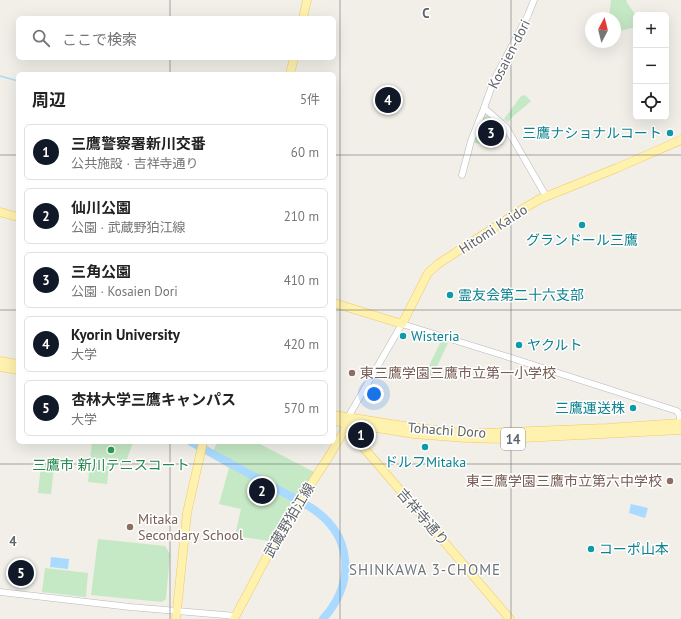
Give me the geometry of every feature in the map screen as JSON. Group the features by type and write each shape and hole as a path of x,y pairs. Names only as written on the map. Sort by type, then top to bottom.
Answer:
{"main road":[{"path":"303,16 307,0"},
{"path":"290,72 294,60"},
{"name":"Hitomi Kaido","path":"402,324 429,271 438,264 521,210 546,196 617,168 681,140"},
{"path":"0,212 16,216"},
{"path":"336,304 402,324"},
{"path":"0,361 16,364"},
{"path":"0,367 16,370"},
{"name":"吉祥寺通り","path":"336,417 347,420 354,436 510,619"},
{"name":"Tohachi Doro","path":"347,420 451,432 486,433 681,423"},
{"name":"Tohachi Doro","path":"347,420 414,434 466,438 503,439 681,430"},
{"name":"武蔵野狛江線","path":"235,618 284,525 335,447 344,431 347,420"},
{"path":"176,615 187,513 202,444"}],"street":[{"name":"Kosaien-dori","path":"462,175 471,141 494,80 534,0"},
{"path":"484,108 506,127 546,196"},
{"path":"347,420 402,324 502,354 677,411 681,423"},
{"path":"0,592 176,615 235,618"}],"green space":[{"path":"611,0 627,0 626,1 633,12 633,28 621,31 621,12 610,12"},
{"path":"525,95 531,101 508,122 504,119 521,96"},
{"path":"486,115 502,129 507,137 501,141 503,145 498,145 497,140 484,140 483,144 474,143 484,116"},
{"path":"441,341 448,343 432,377 425,374"},
{"name":"三鷹市 新川テニスコート","path":"92,444 132,444 126,462 90,459"},
{"path":"216,444 260,444 314,472 269,541 235,536 241,509 219,504 229,468 211,457"},
{"path":"90,462 109,465 107,484 88,482"},
{"path":"41,465 54,467 51,494 38,493"},
{"path":"98,539 165,546 170,554 166,599 162,602 91,595"},
{"path":"45,568 88,573 86,597 42,592"}],"water":[{"path":"631,504 648,508 645,518 629,513"},
{"path":"51,557 69,559 68,569 50,567"}],"waterway":[{"path":"0,76 16,80"},
{"path":"195,444 310,507 324,518 335,531 342,545 345,559 345,574 341,590 334,605 323,619"}],"place":[{"name":"Kyorin University","path":"388,100"},
{"name":"三角公園","path":"491,133"},
{"name":"三鷹ナショナルコート","path":"670,133"},
{"name":"グランドール三鷹","path":"582,225"},
{"name":"霊友会第二十六支部","path":"450,295"},
{"name":"Wisteria","path":"403,336"},
{"name":"ヤクルト","path":"519,345"},
{"name":"東三鷹学園三鷹市立第一小学校","path":"352,373"},
{"name":"三鷹運送株","path":"633,408"},
{"name":"三鷹警察署新川交番","path":"361,435"},
{"name":"ドルフMitaka","path":"425,447"},
{"name":"三鷹市 新川テニスコート","path":"111,450"},
{"name":"東三鷹学園三鷹市立第六中学校","path":"670,481"},
{"name":"仙川公園","path":"262,491"},
{"name":"Mitaka Secondary School","path":"130,527"},
{"name":"コーポ山本","path":"591,549"},
{"name":"杏林大学三鷹キャンパス","path":"21,573"}],"district":[{"name":"SHINKAWA 3-CHOME","path":"425,570"}]}
